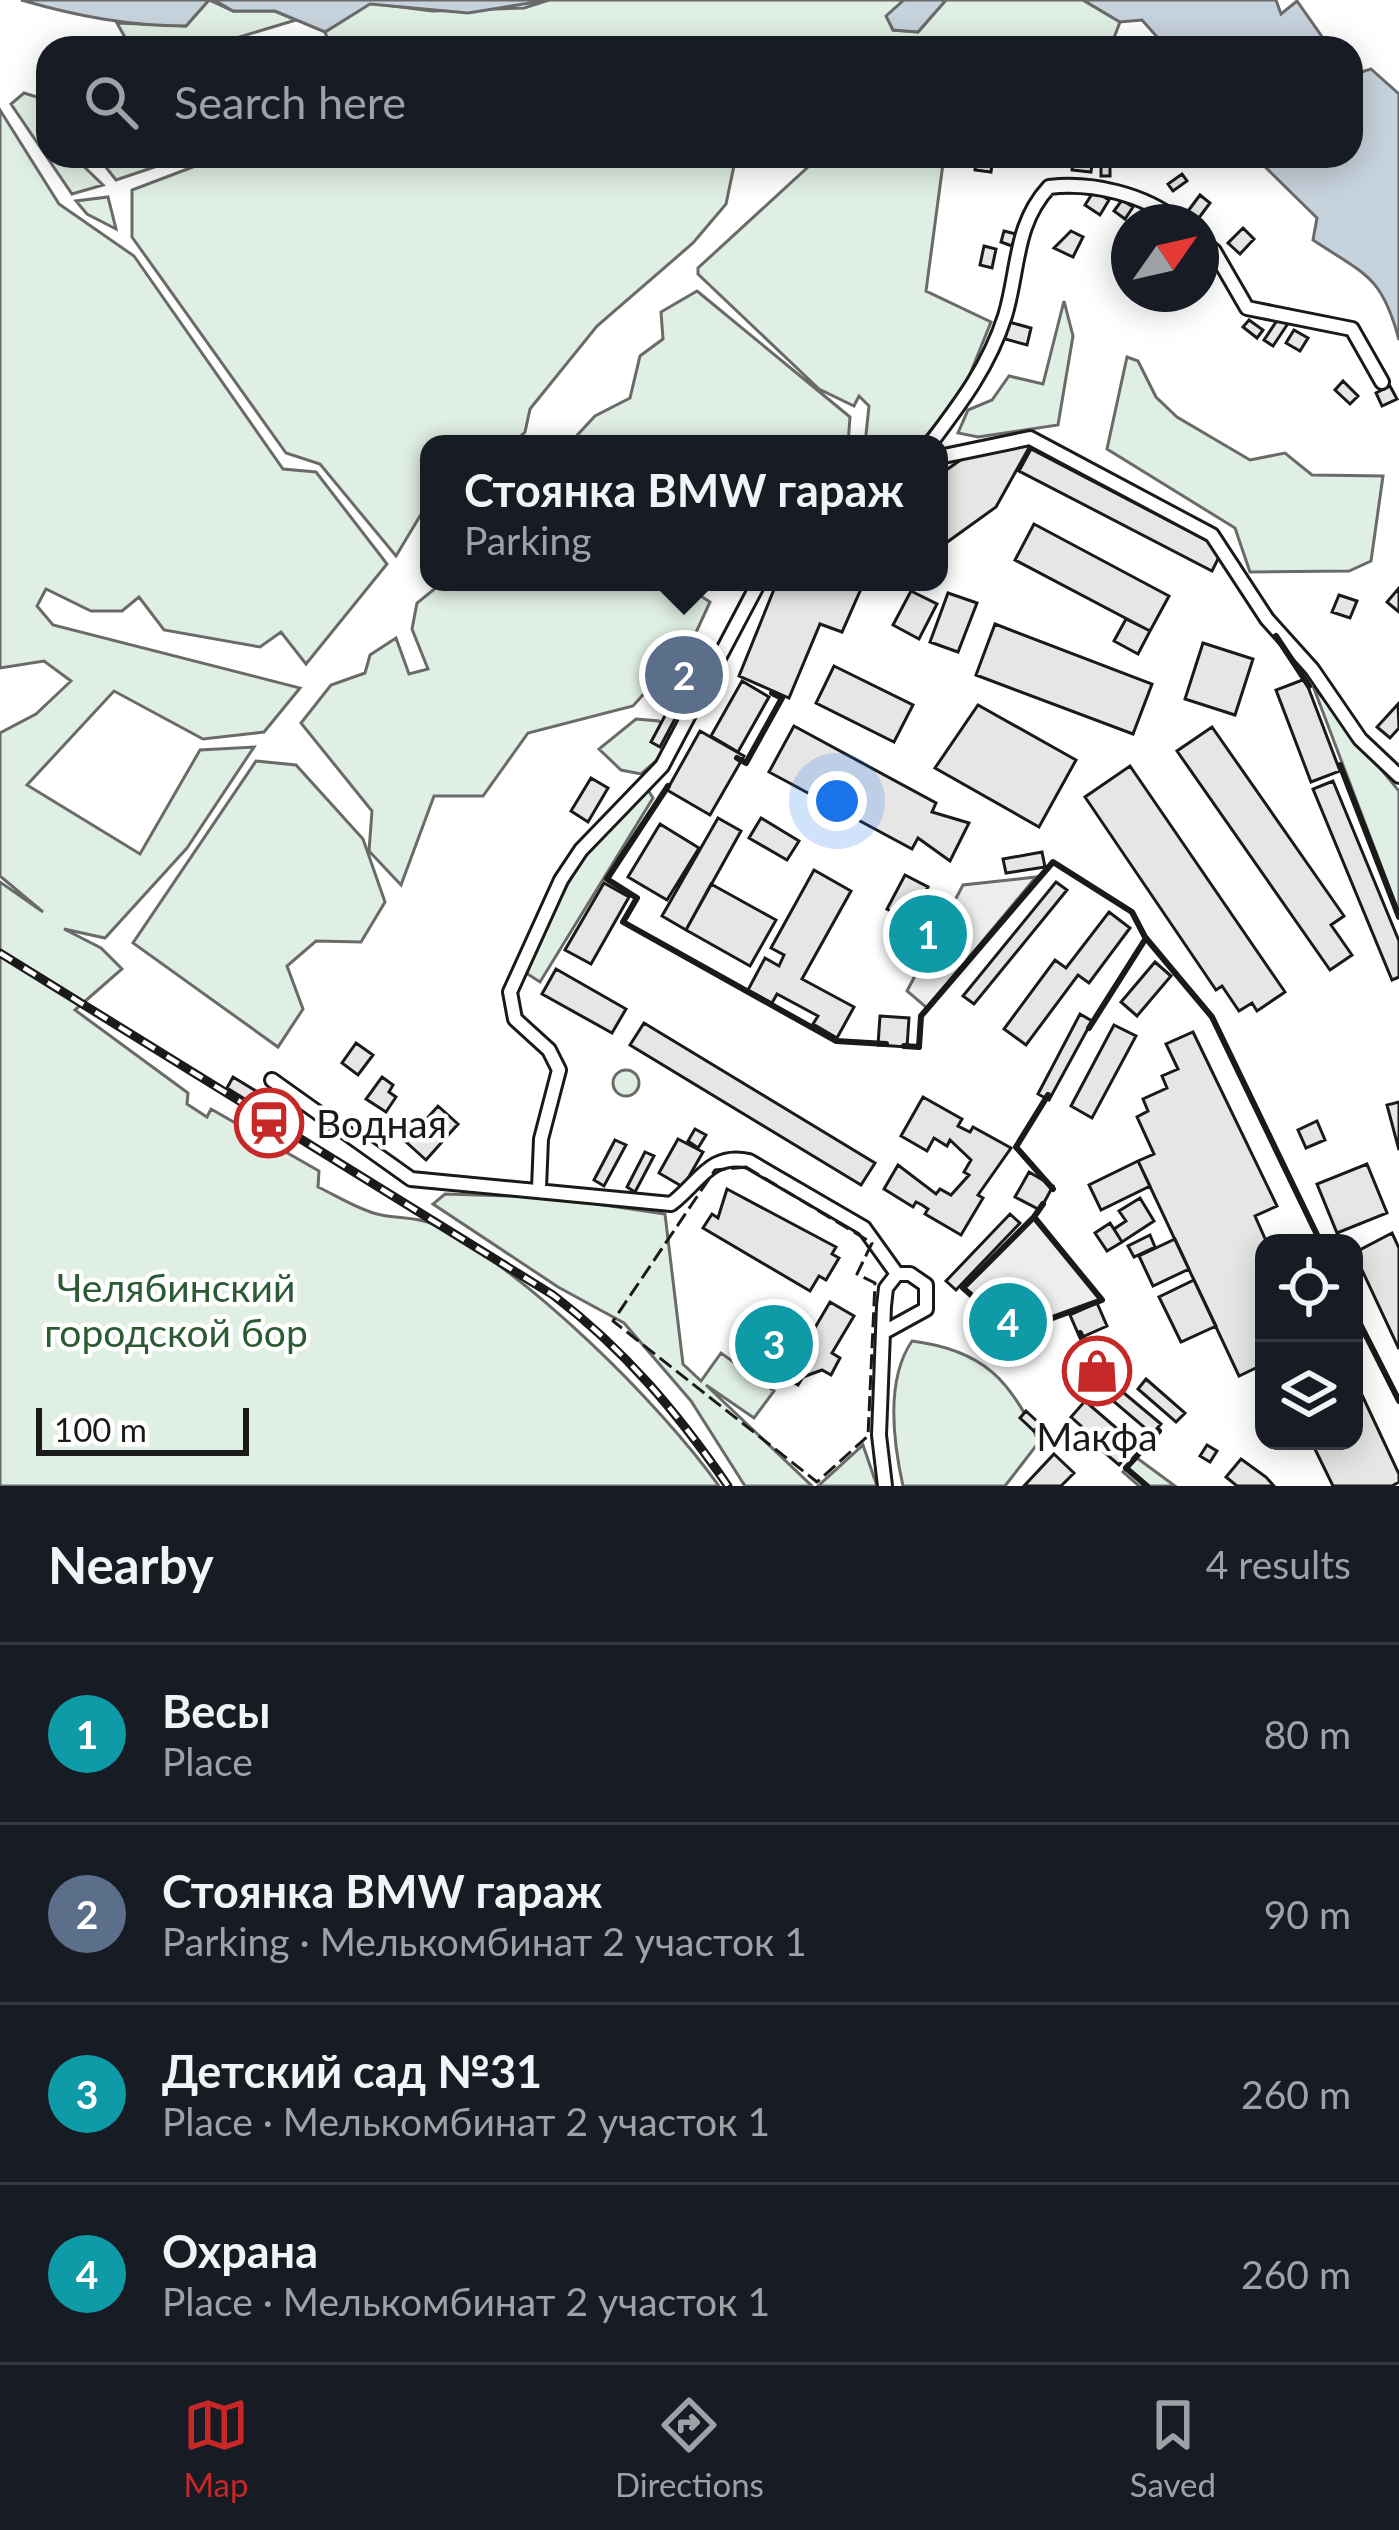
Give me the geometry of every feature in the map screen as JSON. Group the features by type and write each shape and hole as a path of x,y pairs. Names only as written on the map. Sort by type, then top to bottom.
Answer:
{"street":[{"path":"937,435 976,384 1005,314 1018,242 1033,205 1049,187 1074,184 1125,194 1144,204"},
{"path":"1219,260 1247,308 1352,328 1382,382"},
{"path":"948,455 1030,438 1212,535 1267,619 1312,669 1360,739 1399,776"},
{"path":"539,1188 541,1139 560,1070 549,1050 515,1019 510,992 561,880 581,850 662,766 754,591"},
{"path":"272,1080 411,1179 448,1186 539,1188 670,1204 712,1162 730,1156 749,1161 864,1228 897,1274 923,1282 929,1300 926,1309 886,1331"},
{"path":"885,1486 879,1385 886,1288 897,1274"}],"green space":[{"path":"209,0 233,11 275,11 296,20 243,36 124,36 117,23 186,26"},
{"path":"549,0 904,0 887,16 893,30 918,32 946,0 1083,0 1120,22 1115,36 326,36 325,32 370,3 432,11 524,8"},
{"path":"24,93 36,97 36,141 11,104"},
{"name":"Челябинский городской бор","path":"0,110 59,204 134,256 283,469 316,472 387,564 306,664 281,632 260,647 164,630 139,597 122,611 91,611 46,589 37,606 53,625 300,688 264,732 203,739 114,691 27,785 140,854 200,750 254,747 187,848 105,938 64,929 101,948 122,969 75,1010 188,1093 187,1104 207,1117 211,1109 319,1171 318,1187 370,1212 432,1224 508,1272 626,1378 719,1486 0,1486 0,882 43,912 0,876 0,733 36,714 71,681 44,661 0,668"},
{"path":"54,168 85,168 103,185 72,194"},
{"path":"106,168 151,168 116,180"},
{"path":"190,168 734,168 726,204 693,243 597,326 530,409 522,435 420,435 420,516 396,556 320,464 286,453 132,237 132,190"},
{"path":"807,168 942,168 926,291 991,322 962,394 927,435 866,435 869,406 859,396 854,406 819,389 698,274 698,268"},
{"path":"108,197 116,229 87,214 76,201"},
{"path":"697,291 850,417 849,435 577,435 595,416 630,398 640,356 663,339 661,312"},
{"path":"1064,301 1073,336 1058,425 978,437 958,433 968,410 992,400 1009,376 1043,384"},
{"path":"1127,357 1138,361 1156,397 1177,417 1250,460 1285,453 1312,475 1383,476 1371,561 1349,571 1250,572 1235,528 1107,449"},
{"path":"432,591 693,591 710,602 693,639 633,706 528,733 483,796 434,796 401,885 369,851 372,811 301,723 331,685 365,673 370,655 396,638 409,674 428,669 412,629 417,603"},
{"path":"1313,686 1399,791 1399,913"},
{"path":"636,719 659,721 669,736 665,753 641,774 621,770 599,749"},
{"path":"256,761 296,765 363,839 385,902 361,942 316,941 287,966 303,1009 278,1047 133,943"},
{"path":"648,790 653,798 540,982 523,971 580,860"},
{"path":"626,1070 639,1083 626,1096 613,1083"},
{"path":"445,1194 549,1197 665,1214 683,1364 701,1381 721,1353 774,1391 754,1418 706,1385 812,1486 745,1486 691,1401 624,1323 558,1287 433,1204"},
{"path":"912,1341 937,1345 976,1361 1017,1401 1039,1442 1005,1486 903,1486 895,1392"},
{"path":"863,1445 877,1486 818,1486"},
{"path":"1137,1458 1175,1486 1139,1486 1123,1472"}],"shaded area":[{"path":"21,0 209,0 186,26 103,19"},
{"path":"214,0 549,0 468,13 370,4 325,32 275,11 233,11"},
{"path":"904,0 946,0 918,32 893,30 886,16"},
{"path":"1083,0 1276,0 1281,14 1297,1 1322,36 1156,36 1142,20 1120,22"},
{"path":"1371,69 1399,94 1399,340 1378,289 1359,270 1313,240 1317,218 1266,168 1363,168 1363,71"},
{"path":"679,651 707,667 688,698 661,682"},
{"path":"1036,877 927,1008 907,991 963,885"},
{"path":"1034,1217 1102,1300 1014,1332 963,1288"}],"building":[{"path":"1182,174 1187,181 1173,191 1168,184"},
{"path":"1094,191 1109,200 1100,215 1085,205"},
{"path":"1243,228 1254,239 1240,254 1228,243"},
{"path":"1004,231 1016,234 1012,246 1001,242"},
{"path":"1071,231 1083,237 1073,257 1054,248"},
{"path":"984,246 996,249 992,268 980,265"},
{"path":"1280,316 1289,322 1273,346 1264,340"},
{"path":"1249,320 1263,330 1257,338 1243,327"},
{"path":"1009,322 1031,328 1027,345 1005,339"},
{"path":"1294,330 1308,338 1300,351 1286,343"},
{"path":"1343,381 1358,396 1350,404 1335,390"},
{"path":"1390,386 1397,399 1382,406 1376,393"},
{"path":"1031,444 996,507 948,542 948,469 962,459"},
{"path":"1031,449 1223,549 1212,571 1019,471"},
{"path":"1034,524 1169,596 1150,631 1015,560"},
{"path":"1399,588 1399,612 1387,602"},
{"path":"773,591 860,591 842,632 820,624 789,698 739,676"},
{"path":"911,591 937,604 919,639 893,625"},
{"path":"948,593 977,603 958,652 930,642"},
{"path":"1339,595 1357,601 1350,618 1332,612"},
{"path":"1126,619 1150,631 1138,654 1114,641"},
{"path":"995,624 1152,684 1133,734 976,675"},
{"path":"1203,643 1253,659 1235,715 1185,699"},
{"path":"834,666 913,705 894,742 816,703"},
{"path":"1305,679 1340,771 1311,782 1276,690"},
{"path":"742,681 769,697 738,752 711,736"},
{"path":"676,695 685,700 660,747 651,742"},
{"path":"1398,704 1399,728 1390,738 1377,727"},
{"path":"978,705 1076,760 1039,827 935,768"},
{"path":"794,726 936,803 932,812 969,823 950,861 918,838 912,849 769,772"},
{"path":"1212,727 1344,916 1331,925 1352,955 1330,970 1177,751"},
{"path":"700,731 744,756 710,815 667,790"},
{"path":"1130,766 1285,992 1257,1011 1252,1003 1239,1011 1222,986 1216,990 1085,797"},
{"path":"591,778 608,788 588,822 571,811"},
{"path":"1333,781 1399,941 1399,977 1392,980 1313,789"},
{"path":"718,818 741,831 686,930 662,916"},
{"path":"761,818 799,841 787,860 749,838"},
{"path":"660,824 699,848 667,900 628,877"},
{"path":"1042,852 1045,867 1006,873 1003,859"},
{"path":"814,870 851,891 802,979 854,1007 837,1038 813,1024 818,1016 777,994 772,1003 748,990 765,958 779,966 784,955 771,948"},
{"path":"905,875 928,887 910,921 887,909"},
{"path":"1056,882 1067,890 974,1004 963,996"},
{"path":"604,883 629,897 591,964 565,950"},
{"path":"711,884 776,920 750,966 686,930"},
{"path":"930,912 945,919 925,957 911,949"},
{"path":"1109,912 1130,928 1089,983 1078,975 1026,1045 1004,1029 1055,960 1066,968"},
{"path":"1155,962 1171,976 1137,1016 1121,1002"},
{"path":"556,969 626,1009 612,1033 542,994"},
{"path":"1080,1014 1092,1021 1049,1100 1038,1094"},
{"path":"880,1016 909,1018 907,1047 878,1045"},
{"path":"644,1023 875,1163 861,1185 630,1045"},
{"path":"1114,1025 1136,1036 1092,1118 1071,1106"},
{"path":"1193,1032 1277,1206 1255,1216 1263,1234 1255,1234 1255,1368 1239,1376 1138,1161 1154,1154 1137,1117 1148,1111 1143,1099 1167,1088 1162,1076 1178,1069 1166,1044"},
{"path":"356,1043 373,1055 358,1075 342,1063"},
{"name":"Водная","path":"233,1077 271,1100 264,1111 227,1088"},
{"path":"382,1077 393,1085 389,1092 396,1097 386,1112 366,1099"},
{"path":"923,1097 962,1119 958,1126 970,1132 973,1127 1011,1148 978,1195 983,1198 961,1235 925,1214 928,1209 922,1205 916,1202 913,1207 884,1189 898,1165 936,1194 940,1189 951,1195 969,1175 964,1172 971,1160 950,1140 947,1146 934,1138 927,1151 901,1136"},
{"path":"1399,1102 1399,1150 1387,1105"},
{"path":"438,1106 458,1124 426,1160 406,1142"},
{"path":"1317,1121 1325,1140 1306,1148 1298,1130"},
{"path":"695,1129 706,1135 698,1148 688,1141"},
{"path":"678,1139 703,1152 683,1187 659,1173"},
{"path":"615,1140 626,1145 604,1186 594,1180"},
{"path":"645,1152 654,1156 635,1192 627,1187"},
{"path":"1138,1161 1150,1186 1101,1210 1089,1185"},
{"path":"1367,1164 1387,1213 1337,1233 1317,1184"},
{"path":"1029,1172 1053,1186 1040,1210 1015,1197"},
{"path":"727,1189 836,1247 832,1254 839,1258 826,1280 819,1276 810,1291 703,1228 712,1214 718,1218"},
{"path":"1140,1198 1154,1221 1122,1242 1114,1229 1126,1221 1119,1211"},
{"path":"1010,1214 1020,1223 956,1290 946,1281"},
{"path":"1110,1223 1122,1242 1107,1251 1095,1233"},
{"path":"1392,1233 1399,1248 1399,1349 1363,1272 1363,1248"},
{"path":"1150,1235 1155,1247 1134,1257 1128,1246"},
{"path":"1175,1239 1189,1269 1153,1286 1139,1256"},
{"path":"1194,1280 1216,1326 1181,1342 1159,1297"},
{"path":"830,1302 854,1316 832,1353 840,1358 831,1375 822,1370 803,1377 798,1385 779,1374 783,1368 747,1347 746,1336 737,1330 743,1320 756,1327 759,1321 806,1343"},
{"path":"1097,1303 1107,1326 1080,1338 1070,1315"},
{"path":"1106,1378 1161,1424 1152,1434 1098,1388"},
{"path":"1146,1379 1185,1413 1176,1422 1138,1389"},
{"path":"1363,1397 1399,1482 1333,1486 1315,1450 1363,1450"},
{"path":"1085,1401 1136,1445 1119,1465 1078,1430 1081,1426 1071,1417"},
{"path":"1026,1411 1040,1424 1034,1431 1020,1418"},
{"path":"1207,1445 1217,1451 1210,1462 1200,1456"},
{"path":"1054,1454 1074,1473 1061,1486 1024,1486"},
{"path":"1241,1459 1274,1486 1237,1486 1226,1477"}],"railway":[{"path":"0,953 553,1295 648,1383 728,1486"}],"fence":[{"path":"746,1167 872,1243 857,1274 875,1283 868,1436 817,1482 613,1321 715,1170 746,1167"}],"wall":[{"path":"1276,636 1309,686"},
{"path":"737,758 746,763 782,698 772,693"},
{"path":"1340,765 1399,917"},
{"path":"668,786 607,879 637,898 623,922 836,1041 886,1044"},
{"path":"904,1046 919,1047 921,1016 1053,862 1132,912 1145,937 1212,1017 1317,1234"},
{"path":"1089,1028 1146,938"},
{"path":"1048,1095 1016,1147 1053,1189"},
{"path":"1043,1204 1034,1217 1102,1300 1094,1303"},
{"path":"1034,1217 1102,1300 1014,1332 963,1288 1034,1217"},
{"path":"1363,1330 1399,1401"},
{"path":"1080,1333 1092,1359 1113,1383"},
{"path":"1147,1486 1126,1468 1159,1431"}],"place":[{"name":"Стоянка BMW гараж","path":"684,675"},
{"name":"Весы","path":"928,934"},
{"name":"Водная","path":"269,1123"},
{"name":"Охрана","path":"1008,1322"},
{"name":"Детский сад №31","path":"774,1344"},
{"name":"Макфа","path":"1097,1371"}]}
